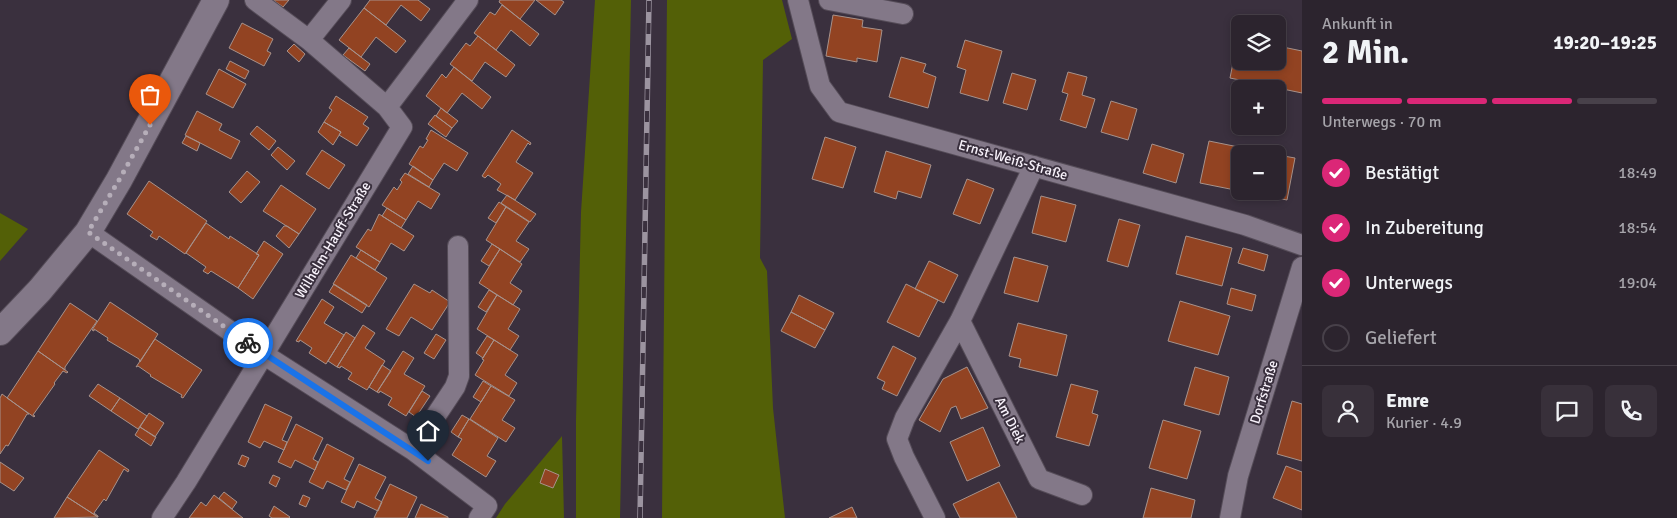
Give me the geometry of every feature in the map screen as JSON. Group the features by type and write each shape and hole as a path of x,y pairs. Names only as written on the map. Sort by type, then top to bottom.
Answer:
{"street":[{"path":"0,332 40,290 88,232 124,172 216,0"},
{"name":"Wilhelm-Hauff-Straße","path":"162,518 186,482 402,126 387,107 309,40 255,0"},
{"path":"309,40 341,0"},
{"path":"387,107 468,0"},
{"name":"Ernst-Weiß-Straße","path":"798,0 820,86 839,112 1246,225 1302,245"},
{"path":"829,0 904,14"},
{"path":"935,518 897,439 904,418 960,321 1034,166"},
{"path":"88,232 263,354 413,450 487,506 479,518"},
{"path":"413,450 455,387 459,376 458,246"},
{"name":"Dorfstraße","path":"1230,518 1238,476 1302,267"},
{"name":"Am Diek","path":"960,321 1039,479 1082,495"}],"green space":[{"path":"595,0 631,0 620,518 576,518 576,421 581,212"},
{"path":"667,0 782,0 792,39 763,60 760,258 767,271 773,408 785,518 662,518"},
{"path":"0,213 28,229 0,261"},
{"path":"562,436 564,518 496,518 505,504"}],"building":[{"path":"273,0 289,0 283,7"},
{"path":"370,0 418,0 430,9 421,21 401,5 386,25 364,8"},
{"path":"500,0 535,0 520,19 499,2"},
{"path":"536,0 561,0 564,2 555,15"},
{"path":"502,5 539,34 530,46 511,30 496,50 474,33 490,12 495,15"},
{"path":"364,8 406,41 396,53 376,37 361,57 339,40"},
{"path":"833,15 863,20 862,27 882,30 877,62 857,58 857,62 826,56"},
{"path":"242,23 273,39 267,51 271,53 264,66 229,48"},
{"path":"478,36 515,65 506,77 485,62 472,81 450,64 466,43 470,46"},
{"path":"965,40 1002,51 988,101 960,93 966,70 957,67"},
{"path":"294,44 305,54 299,62 287,51"},
{"path":"349,48 370,64 365,71 343,55"},
{"path":"1286,48 1302,51 1302,93 1286,90 1286,80 1240,80 1230,78 1232,70 1286,70"},
{"path":"901,57 926,64 923,72 936,77 928,108 889,97"},
{"path":"230,61 249,71 245,79 226,69"},
{"path":"454,67 491,97 482,109 462,93 447,113 426,96 442,74 446,78"},
{"path":"219,69 246,84 233,108 206,94"},
{"path":"1068,72 1087,77 1082,95 1095,99 1086,128 1060,120 1068,94 1062,92"},
{"path":"1012,73 1036,80 1027,110 1003,103"},
{"path":"336,96 368,117 363,124 369,128 357,146 339,135 341,132 324,122 332,110 329,108"},
{"path":"1111,101 1137,109 1128,140 1101,132"},
{"path":"441,108 458,121 452,128 436,116"},
{"path":"197,111 222,124 219,130 240,141 231,159 185,135"},
{"path":"435,115 452,128 446,137 428,124"},
{"path":"324,122 341,132 333,145 318,132"},
{"path":"257,126 276,141 269,150 250,134"},
{"path":"431,130 468,153 457,171 444,163 433,180 409,164 420,146 423,148"},
{"path":"512,130 531,143 530,145 528,143 516,162 533,173 515,200 497,190 501,184 488,175 485,178 482,176"},
{"path":"186,136 200,143 197,151 182,143"},
{"path":"825,137 856,147 843,188 812,179"},
{"path":"1209,141 1231,145 1231,189 1200,183"},
{"path":"1152,144 1184,154 1176,183 1143,173"},
{"path":"278,147 295,161 287,170 271,155"},
{"path":"322,150 345,165 329,189 306,174"},
{"path":"886,151 931,165 921,198 898,191 896,199 874,192"},
{"path":"1286,156 1295,158 1286,200"},
{"path":"413,166 433,180 429,187 408,174"},
{"path":"247,171 260,182 241,203 229,192"},
{"path":"405,173 440,194 431,209 418,201 406,220 382,205 394,187 397,190 402,182 400,180"},
{"path":"967,179 994,189 980,224 953,214"},
{"path":"149,181 207,221 185,254 159,236 157,240 150,236 153,232 127,214"},
{"path":"281,185 316,209 299,234 263,211"},
{"path":"507,195 536,214 530,222 501,203"},
{"path":"1041,196 1076,205 1066,242 1032,233"},
{"path":"499,202 506,207 496,223 488,218"},
{"path":"506,207 529,222 516,241 529,249 520,262 486,240"},
{"path":"387,208 406,220 401,228 382,216"},
{"path":"379,214 414,236 404,251 391,243 380,262 356,247 368,229 371,231"},
{"path":"1119,219 1140,225 1128,267 1107,261"},
{"path":"206,223 229,239 230,236 259,255 238,288 211,271 208,274 203,271 206,267 186,253"},
{"path":"284,226 299,234 289,248 276,236"},
{"path":"1186,236 1232,248 1222,286 1176,274"},
{"path":"264,241 283,254 253,299 238,288 259,255 256,254"},
{"path":"492,244 500,249 489,266 481,261"},
{"path":"1243,248 1268,255 1264,271 1238,263"},
{"path":"500,249 522,264 510,283 522,291 513,305 479,283"},
{"path":"361,250 380,262 375,270 356,258"},
{"path":"351,255 387,278 369,307 333,284"},
{"path":"1014,257 1048,266 1038,302 1004,293"},
{"path":"929,261 958,275 944,303 915,289"},
{"path":"334,284 367,305 362,313 329,292"},
{"path":"414,284 430,293 432,290 450,302 432,330 411,317 399,336 386,329"},
{"path":"906,284 938,300 919,337 887,322"},
{"path":"1231,288 1256,295 1252,311 1227,304"},
{"path":"489,290 497,295 486,312 478,307"},
{"path":"497,295 520,309 508,329 519,336 510,350 477,329"},
{"path":"799,295 834,313 825,330 791,312"},
{"path":"322,299 334,307 324,323 344,335 326,364 309,353 312,348 300,340 299,342 296,341"},
{"path":"1180,301 1230,316 1218,355 1168,341"},
{"path":"110,302 158,334 140,362 139,359 107,340 108,338 94,329 94,331 92,330"},
{"path":"70,303 97,321 65,367 65,370 38,351"},
{"path":"791,312 825,330 815,348 781,331"},
{"path":"1018,323 1067,335 1057,376 1019,367 1021,359 1009,356"},
{"path":"363,325 375,333 365,348 385,361 367,390 348,379 352,373 341,366 340,368 337,367"},
{"path":"346,332 355,338 337,367 328,361"},
{"path":"436,334 446,340 434,359 424,353"},
{"path":"487,336 494,340 483,358 476,353"},
{"path":"155,339 202,370 183,398 181,397 182,395 150,376 138,366 136,367"},
{"path":"494,340 518,355 505,375 517,383 509,396 475,375"},
{"path":"893,346 916,358 897,396 882,389 885,382 877,378"},
{"path":"38,351 68,372 63,371 33,415 34,417 7,398"},
{"path":"403,351 414,358 404,374 425,386 406,416 388,405 392,398 380,391 379,393 377,392"},
{"path":"382,365 391,371 377,392 369,387"},
{"path":"967,367 988,408 961,419 956,406 951,408 940,432 919,420 943,379"},
{"path":"1195,367 1229,377 1219,415 1184,405"},
{"path":"483,381 491,386 481,402 473,397"},
{"path":"98,384 120,398 111,411 89,396"},
{"path":"1071,384 1098,391 1092,413 1098,415 1089,446 1056,437"},
{"path":"491,386 515,400 502,420 515,428 506,442 470,419"},
{"path":"422,391 430,396 416,417 409,412"},
{"path":"2,394 29,414 27,414 8,446 6,445 0,454 0,398"},
{"path":"120,398 147,416 138,429 111,411"},
{"path":"1292,401 1302,404 1302,461 1277,454"},
{"path":"265,404 292,417 282,440 287,442 284,450 264,441 260,448 248,442"},
{"path":"149,413 164,423 155,437 140,427"},
{"path":"462,415 469,419 458,437 451,432"},
{"path":"469,419 498,438 487,456 496,461 486,477 452,455 462,439 458,437"},
{"path":"1163,420 1201,431 1187,479 1149,468"},
{"path":"296,424 323,438 313,459 318,462 315,470 295,460 291,468 278,462"},
{"path":"140,427 156,437 151,446 135,435"},
{"path":"983,427 1000,466 967,481 950,442"},
{"path":"327,444 354,458 344,479 350,482 346,490 327,481 323,489 309,482"},
{"path":"99,450 129,470 128,472 124,469 106,501 104,499 94,513 98,517 67,497"},
{"path":"242,455 249,458 245,467 238,464"},
{"path":"0,462 24,478 14,491 0,482"},
{"path":"359,464 386,477 375,498 382,502 378,511 357,501 354,508 341,502"},
{"path":"1286,466 1302,472 1302,510 1273,498"},
{"path":"545,469 559,475 553,488 540,483"},
{"path":"273,475 280,478 276,487 269,483"},
{"path":"999,482 1017,518 960,518 953,504"},
{"path":"390,484 417,497 407,518 374,518"},
{"path":"1151,488 1195,500 1191,518 1143,518"},
{"path":"224,492 237,502 232,509 219,498"},
{"path":"214,495 243,518 189,518 201,502 206,506"},
{"path":"303,495 310,498 306,507 299,504"},
{"path":"67,497 98,517 54,518"},
{"path":"421,504 448,517 448,518 415,518"},
{"path":"274,506 290,517 272,518 269,516"},
{"path":"852,507 857,518 829,518"}],"railway":[{"path":"640,518 649,0"}],"way so far":[{"path":"150,125 88,232 248,343"}],"route":[{"path":"248,343 428,461"}]}
